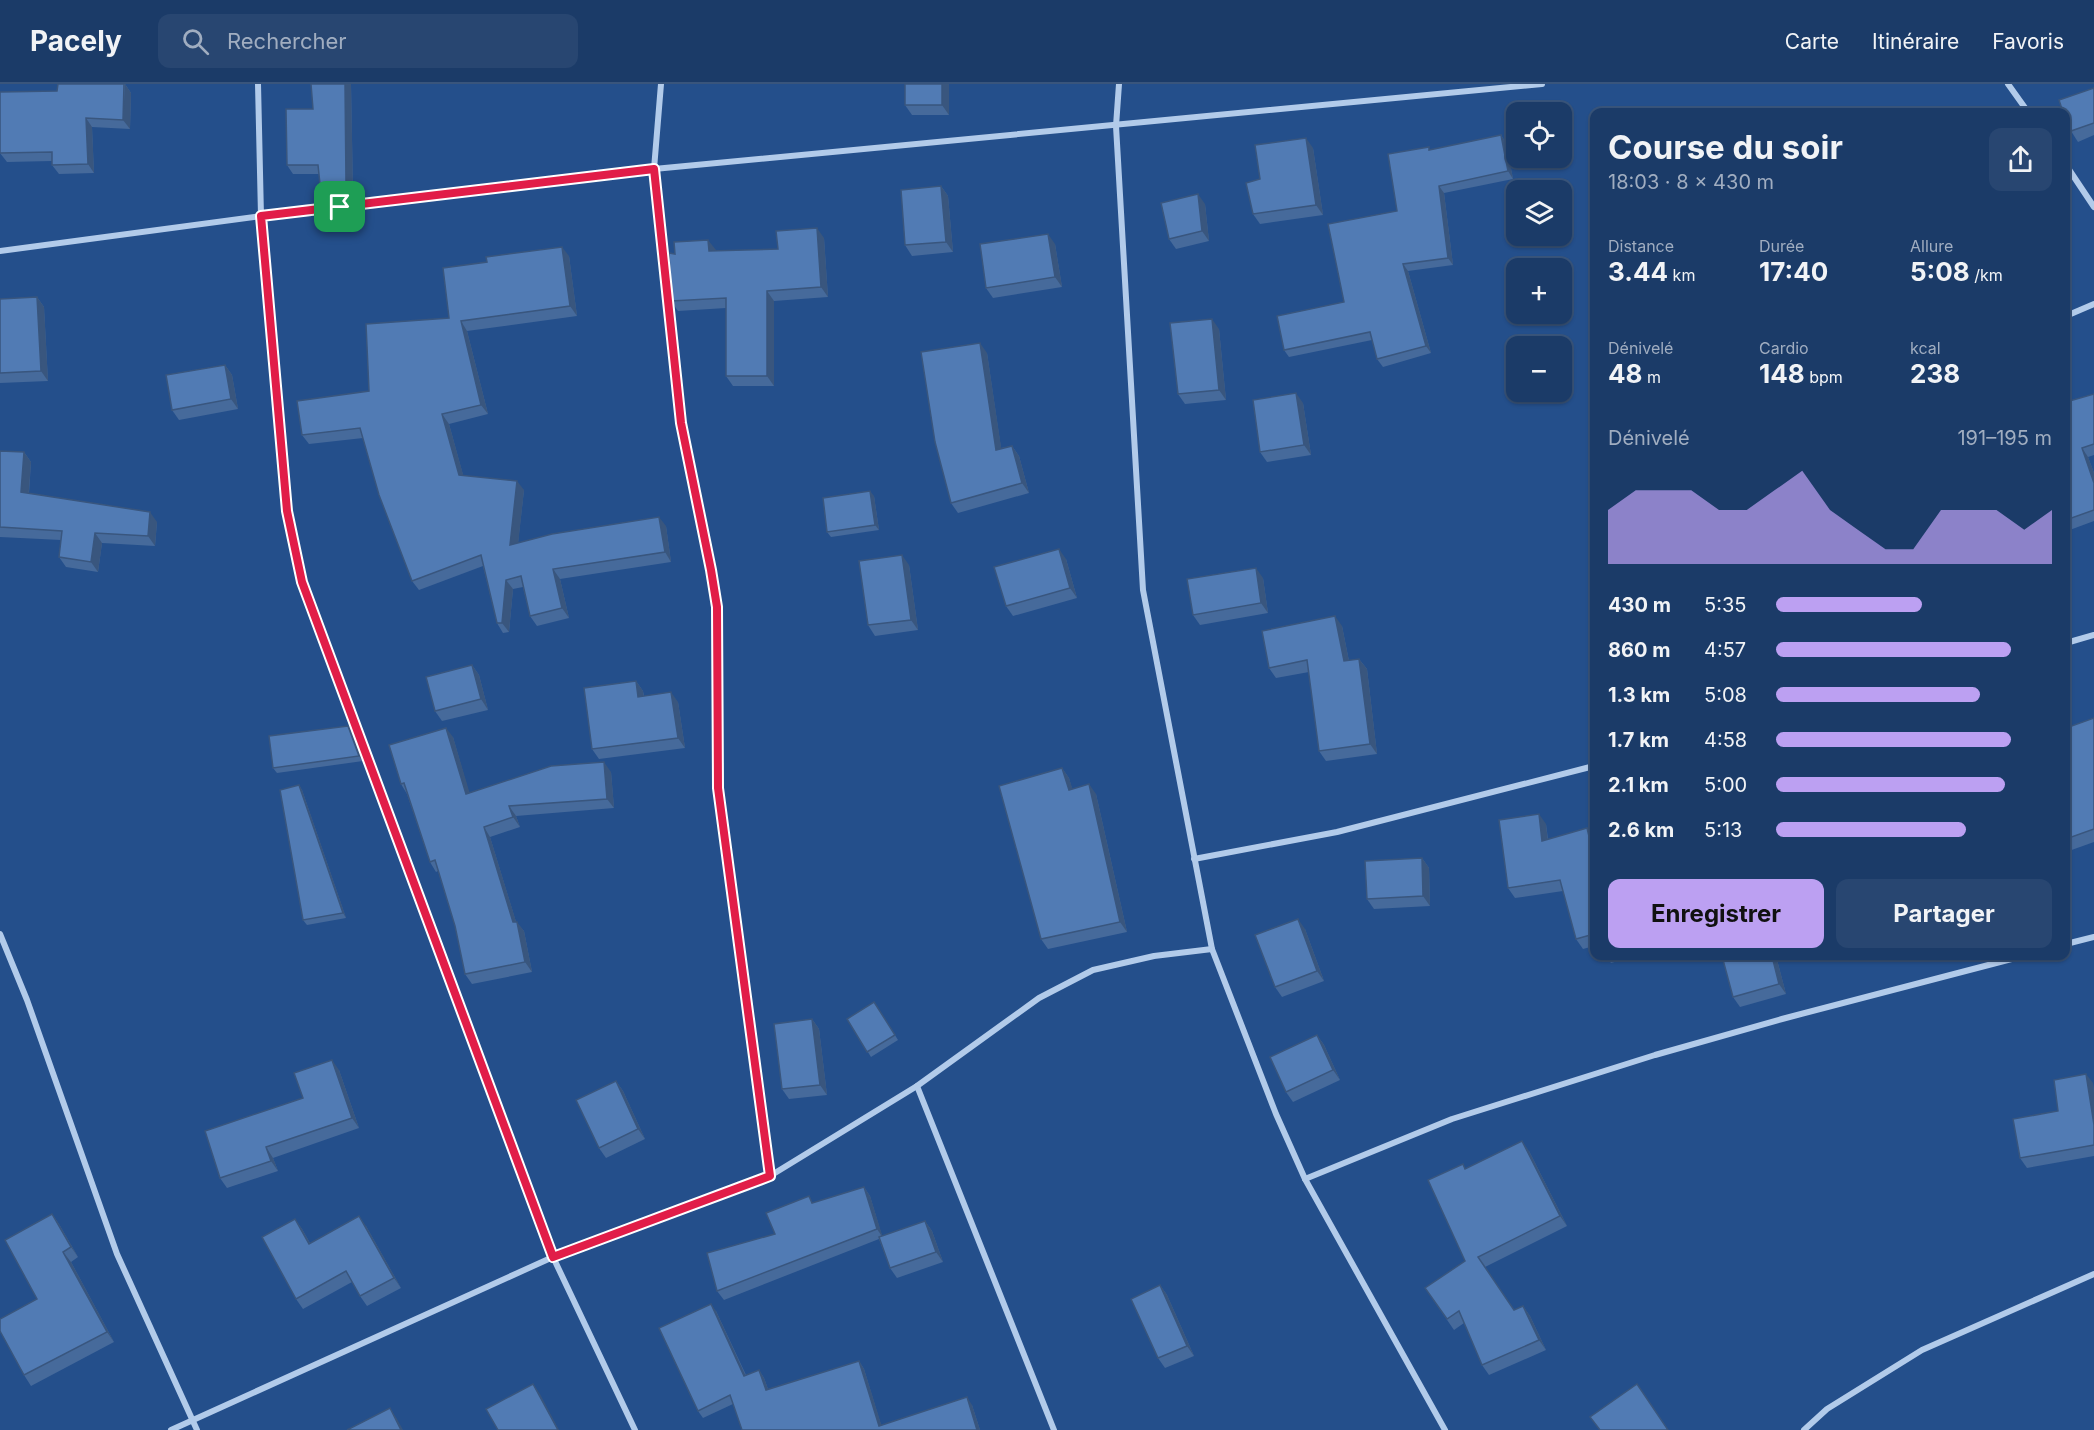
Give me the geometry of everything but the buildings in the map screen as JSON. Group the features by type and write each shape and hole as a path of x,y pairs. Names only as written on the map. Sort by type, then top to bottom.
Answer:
{"street":[{"path":"258,84 261,216 287,511 302,582 553,1257 634,1430"},
{"path":"661,84 654,169 681,423 717,607 718,788 770,1176"},
{"path":"1119,84 1116,126 1143,591 1212,949 1276,1114 1305,1179 1445,1430"},
{"path":"0,251 261,216 654,169 1542,84"},
{"path":"2008,84 2025,108"},
{"path":"2070,171 2094,207"},
{"path":"2070,314 2094,304"},
{"path":"2070,642 2094,635"},
{"path":"1194,859 1337,832 1590,767"},
{"path":"0,934 27,1000 117,1254 197,1430"},
{"path":"2070,943 2094,937"},
{"path":"171,1430 553,1257 770,1176 917,1086 1039,998 1093,970 1154,956 1212,949"},
{"path":"1305,1179 1452,1119 1644,1059 1782,1019 2008,960"},
{"path":"917,1086 1054,1430"},
{"path":"1804,1430 1827,1409 1922,1350 2094,1274"}],"route":[{"path":"654,169 681,423 717,607 718,788 770,1176 553,1257 302,582 287,511 261,216 340,207 654,169"}]}
